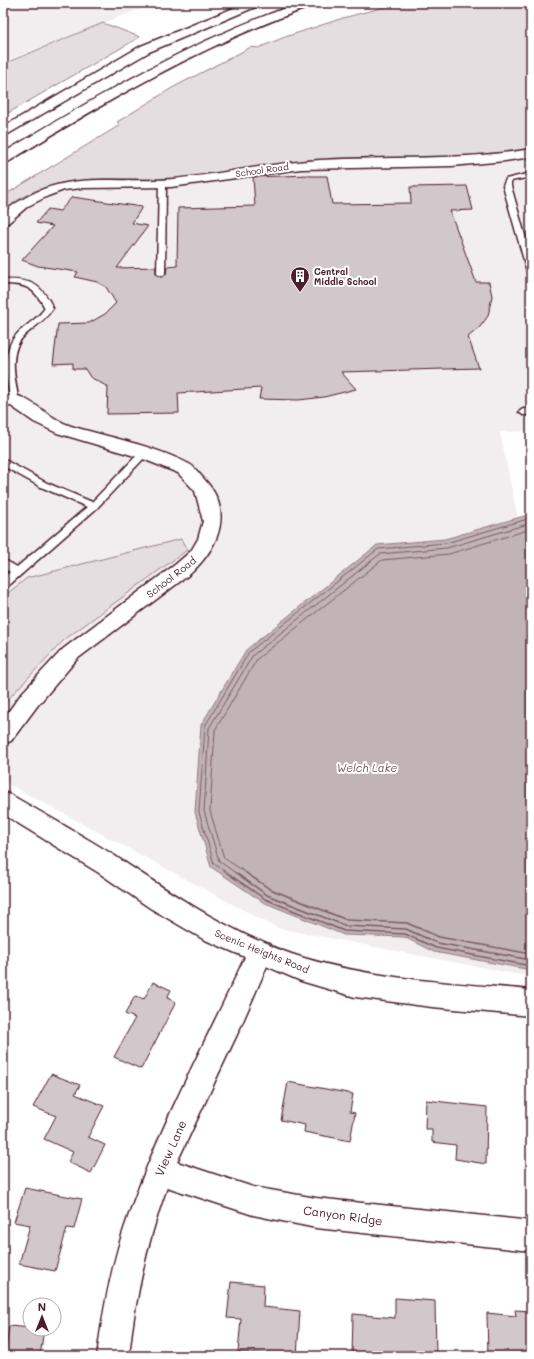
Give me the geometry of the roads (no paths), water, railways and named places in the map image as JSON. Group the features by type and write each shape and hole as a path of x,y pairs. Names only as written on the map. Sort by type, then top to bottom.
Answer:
{"main road":[{"path":"3,133 145,49 256,3"},
{"path":"3,159 159,66 212,40 311,3"},
{"name":"Scenic Heights Road","path":"3,802 108,865 159,900 218,934 301,969 355,984 432,994 531,1003"}],"street":[{"name":"School Road","path":"3,220 20,204 34,196 52,189 75,183 162,184 291,166 354,163 477,162 531,153"},
{"name":"School Road","path":"3,735 30,699 70,654 183,569 198,555 207,539 212,521 209,505 203,489 184,469 144,453 63,428 40,418 9,401"},
{"name":"View Lane","path":"113,1356 120,1300 140,1223 159,1170 246,988 260,952"},
{"name":"Canyon Ridge","path":"159,1170 253,1201 316,1213 531,1236"}],"lane":[{"path":"531,175 516,177 508,180 507,186 528,245 531,271"},
{"path":"161,274 162,184"},
{"path":"3,282 16,281 31,285 40,291 49,308 42,319 21,334 12,347 9,401"},
{"path":"3,584 73,526 144,453"},
{"path":"3,462 44,485 94,506"},
{"path":"3,563 17,572"}],"water":[{"name":"Welch Lake","path":"531,514 531,970 434,952 404,937 344,935 263,902 211,867 195,812 201,725 246,650 377,545 445,539"}],"place":[{"name":"Central Middle School","path":"300,293"}]}
